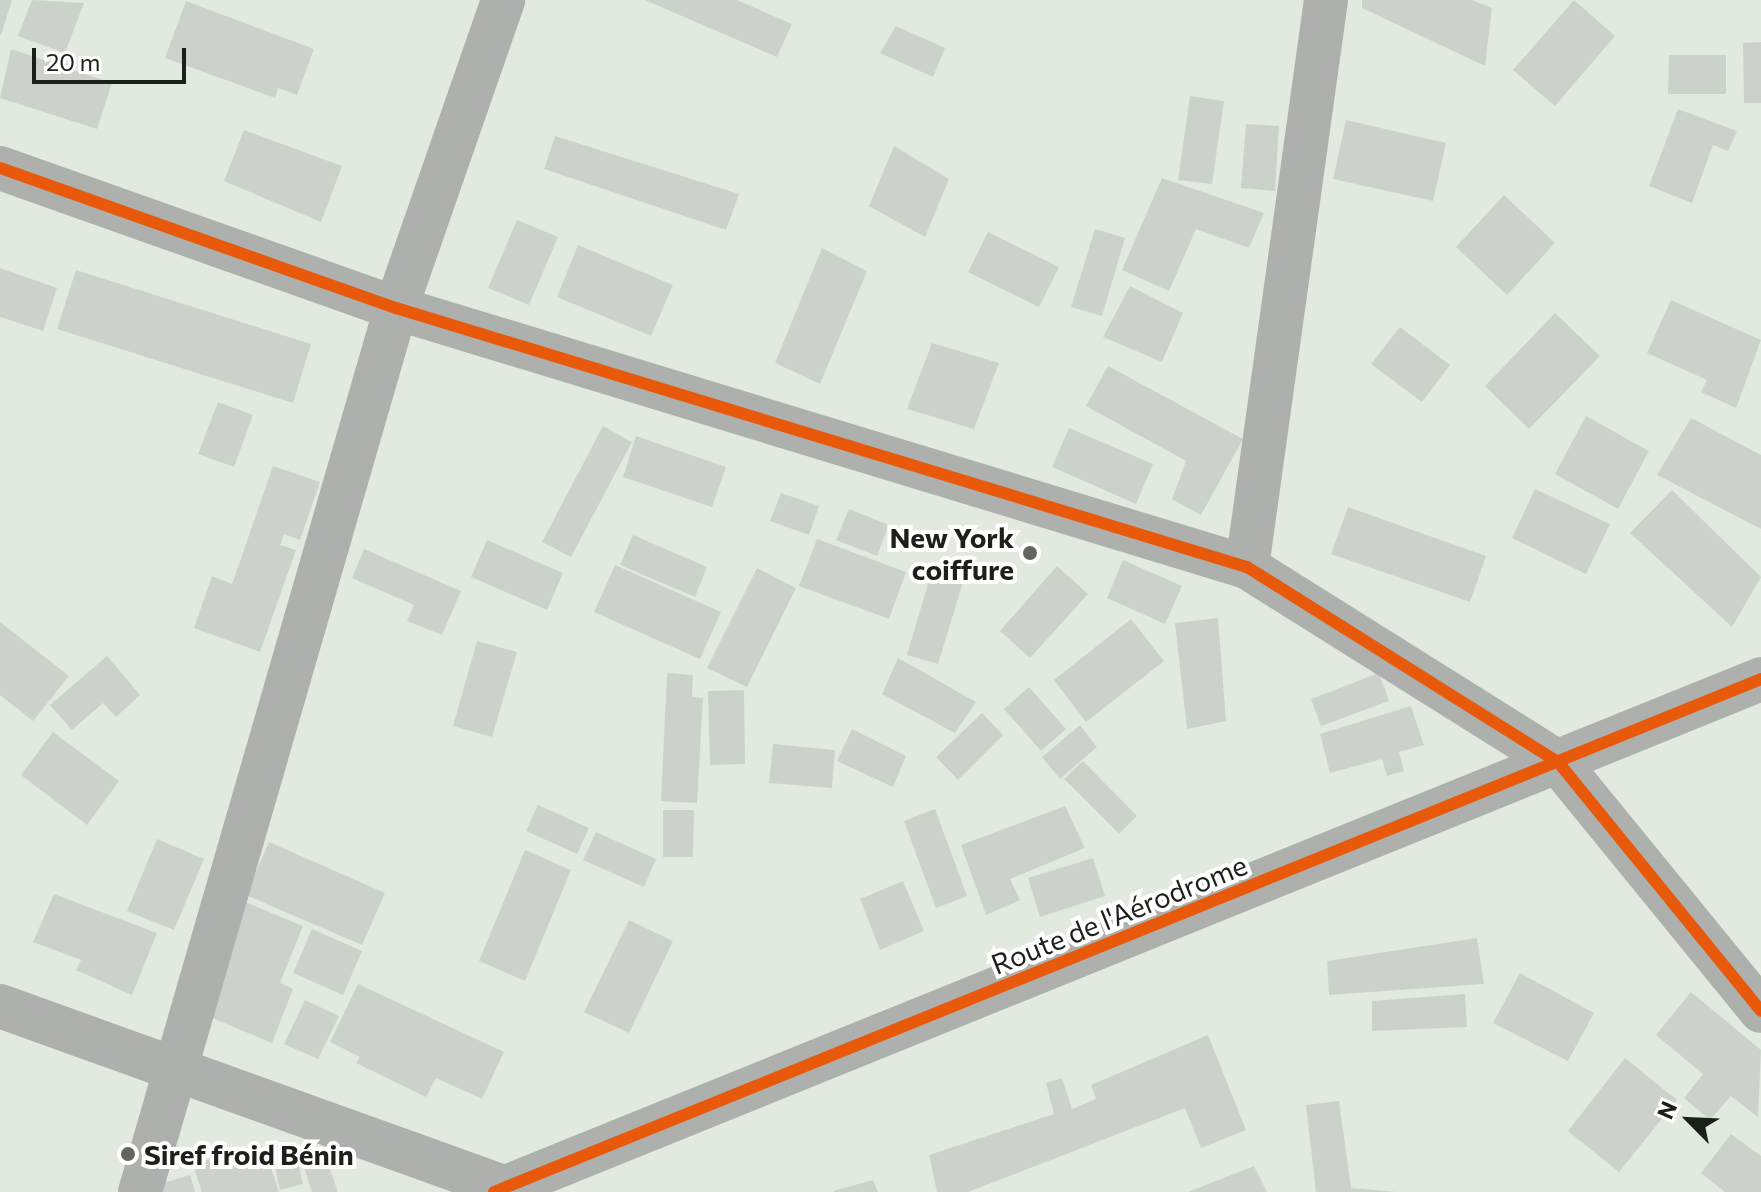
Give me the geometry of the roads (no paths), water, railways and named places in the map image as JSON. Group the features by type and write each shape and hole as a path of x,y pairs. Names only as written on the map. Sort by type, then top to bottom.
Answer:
{"street":[{"path":"140,1192 396,308 503,0"},
{"path":"1247,567 1326,0"},
{"path":"0,168 396,308 1247,567 1558,762 1761,1011"},
{"name":"Route de l'Aérodrome","path":"502,1191 1761,679"},
{"path":"0,1006 502,1191"}],"place":[{"name":"New York coiffure","path":"1030,553"},
{"name":"Siref froid Bénin","path":"128,1154"}]}
